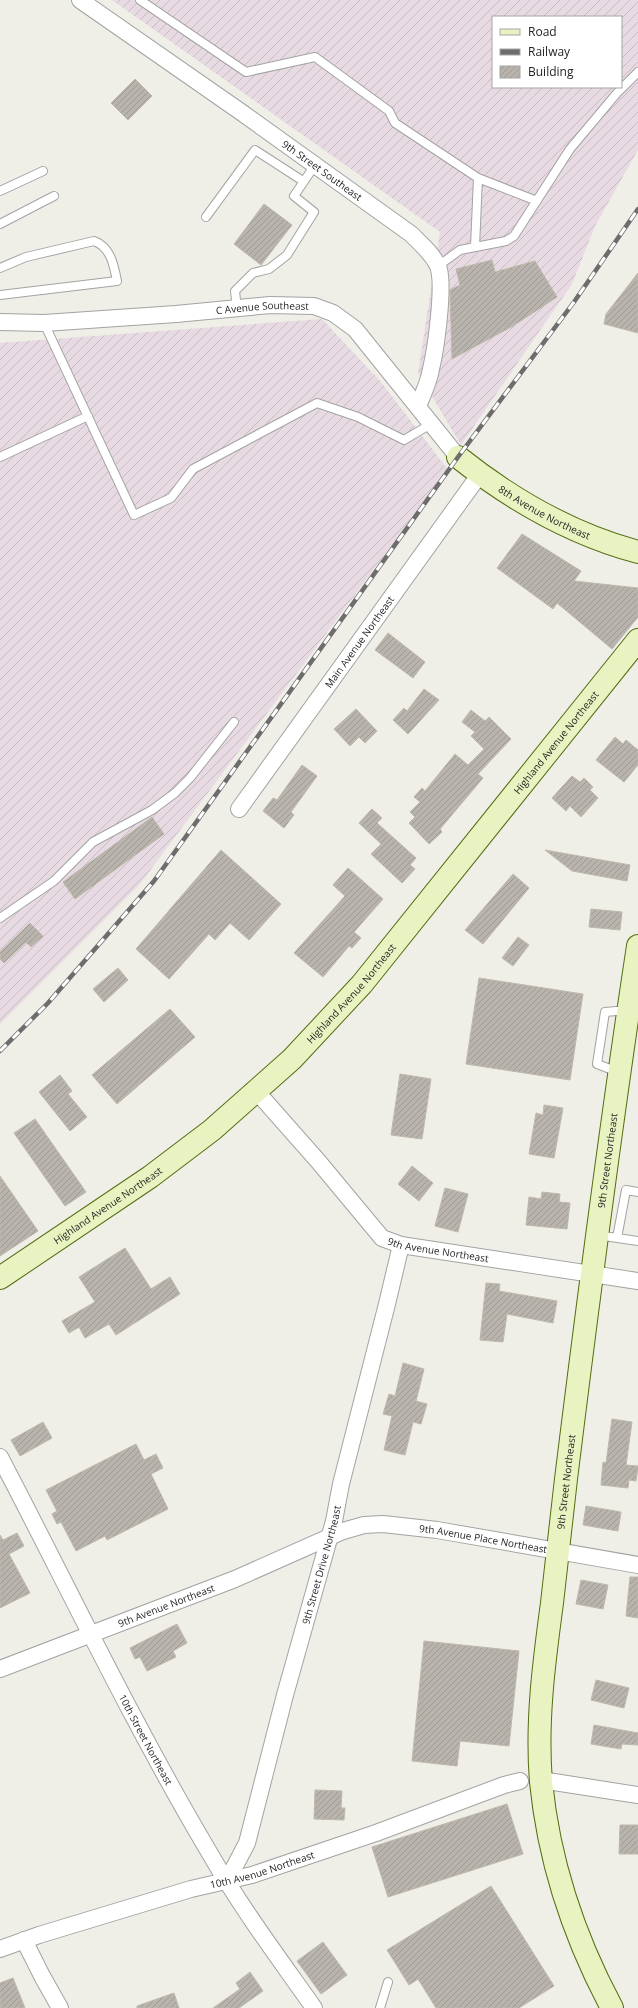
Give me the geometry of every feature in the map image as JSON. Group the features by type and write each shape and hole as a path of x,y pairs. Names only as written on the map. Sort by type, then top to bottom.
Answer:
{"main road":[{"name":"8th Avenue Northeast","path":"458,457 480,474 526,504 567,526 604,543 638,552"},
{"name":"Highland Avenue Northeast","path":"0,1278 150,1177 212,1130 257,1092 316,1034 362,984 638,640"},
{"name":"9th Street Northeast","path":"612,2008 593,1972 572,1923 555,1867 546,1825 531,1781 539,1738 541,1700 557,1551 591,1275 607,1237 621,1073 638,946"}],"street":[{"name":"9th Street Southeast","path":"80,0 411,234 429,251 438,266 442,284 432,368 418,406"},
{"name":"C Avenue Southeast","path":"0,322 44,323 292,304 314,306 333,313 356,329 458,457"},
{"name":"Main Avenue Northeast","path":"239,809 480,474"},
{"name":"9th Avenue Northeast","path":"257,1092 318,1161 382,1238 400,1245 638,1282"},
{"name":"9th Street Drive Northeast","path":"227,1881 247,1843 285,1695 329,1536 400,1245"},
{"name":"10th Street Northeast","path":"0,1457 91,1635 189,1817 227,1881 276,1955 314,2008"},
{"name":"9th Avenue Place Northeast","path":"329,1536 364,1525 389,1524 437,1530 638,1565"},
{"name":"9th Avenue Northeast","path":"0,1669 235,1579 329,1536"},
{"name":"10th Avenue Northeast","path":"0,1949 24,1940 191,1889 252,1875 376,1833 504,1785 531,1781 638,1795"},
{"path":"24,1940 60,2008"}],"lane":[{"path":"140,0 246,72 315,58 390,111 395,123 478,178 537,201"},
{"path":"622,87 638,72"},
{"path":"438,266 460,250 506,241 514,236 570,149 621,88"},
{"path":"206,217 255,150 303,181"},
{"path":"237,309 235,291 253,273 269,269 287,255 314,212 294,196 315,165"},
{"path":"0,191 43,171"},
{"path":"475,247 478,178"},
{"path":"0,224 54,196"},
{"path":"0,268 26,257 94,241 100,243 114,262 117,281 0,295"},
{"path":"44,323 134,515 171,498 194,469 317,403 358,417 404,440 431,424"},
{"path":"0,457 88,416"},
{"path":"0,918 54,881 93,842 152,810 175,793 190,778 234,722"},
{"path":"638,1192 626,1190 607,1237 638,1242"},
{"path":"380,2008 388,1982"}],"shaded area":[{"path":"112,0 638,0 638,150 595,226 572,284 461,445 418,373 440,232"},
{"path":"322,319 381,382 448,470 140,884 0,1024 0,343"}],"building":[{"path":"135,79 152,96 128,120 111,103"},
{"path":"264,204 292,225 261,265 234,244"},
{"path":"492,260 495,272 535,261 557,297 513,326 452,359 450,290 460,285 456,269"},
{"path":"638,273 638,333 604,324 606,314"},
{"path":"522,534 581,571 574,581 638,588 638,617 612,649 557,603 553,609 497,568"},
{"path":"388,633 425,662 413,678 375,650"},
{"path":"424,689 439,700 408,734 393,720 404,708 407,711"},
{"path":"356,709 377,731 365,743 359,737 350,746 334,729"},
{"path":"471,710 485,721 489,717 511,739 478,774 483,778 440,829 442,832 429,844 409,823 415,817 410,812 420,802 414,797 422,788 425,791 455,754 468,765 484,749 471,736 475,732 462,722"},
{"path":"615,737 623,744 626,740 638,750 638,765 624,782 596,760"},
{"path":"302,765 317,776 291,812 294,815 284,828 263,811 273,798 277,800"},
{"path":"572,776 580,782 584,778 593,787 590,790 598,798 581,817 570,806 566,811 552,798"},
{"path":"372,809 382,818 377,823 416,858 410,865 415,869 402,883 371,854 381,844 359,823"},
{"path":"152,817 164,834 75,899 63,882"},
{"path":"221,850 281,904 249,940 230,923 215,940 209,934 169,979 136,949"},
{"path":"545,850 630,865 627,881 572,871"},
{"path":"348,868 383,899 354,932 361,938 352,948 349,946 323,977 294,953 345,896 333,885"},
{"path":"513,874 529,888 483,944 465,930"},
{"path":"591,909 622,912 620,930 589,927"},
{"path":"30,923 43,936 31,947 26,942 4,963 0,959 0,952"},
{"path":"518,937 529,945 513,966 502,958"},
{"path":"118,968 128,980 104,1002 93,989"},
{"path":"479,978 583,994 570,1080 466,1064"},
{"path":"170,1009 195,1037 117,1104 92,1075"},
{"path":"400,1074 431,1079 422,1139 391,1135"},
{"path":"60,1075 72,1091 68,1094 87,1117 70,1131 39,1092"},
{"path":"544,1105 563,1108 554,1158 529,1154 536,1113 543,1115"},
{"path":"35,1119 86,1192 65,1206 14,1133"},
{"path":"412,1166 433,1183 419,1201 398,1184"},
{"path":"0,1176 38,1231 0,1256"},
{"path":"445,1188 468,1194 458,1232 435,1226"},
{"path":"542,1192 560,1194 559,1202 570,1203 567,1229 526,1225 529,1197 541,1199"},
{"path":"125,1248 151,1289 170,1277 180,1294 116,1335 109,1324 85,1338 79,1327 69,1333 62,1321 95,1302 79,1277"},
{"path":"486,1283 500,1284 499,1291 557,1301 553,1323 507,1314 503,1342 480,1340"},
{"path":"403,1363 424,1369 416,1401 427,1404 421,1424 413,1422 405,1455 384,1450 392,1416 383,1414 389,1394 395,1396"},
{"path":"612,1419 632,1422 626,1465 638,1466 638,1468 636,1481 629,1480 628,1488 601,1485 603,1462 606,1463"},
{"path":"43,1422 52,1438 20,1456 11,1440"},
{"path":"136,1444 144,1460 156,1454 163,1468 151,1474 168,1509 107,1540 105,1536 76,1551 61,1522 57,1524 52,1514 57,1511 46,1490"},
{"path":"586,1506 621,1512 618,1531 583,1525"},
{"path":"17,1533 24,1546 9,1554 30,1593 0,1608 0,1535 3,1540"},
{"path":"630,1577 638,1577 638,1618 626,1616"},
{"path":"581,1580 608,1585 603,1609 576,1604"},
{"path":"177,1624 187,1643 173,1651 176,1657 147,1671 140,1657 135,1659 130,1648"},
{"path":"424,1641 519,1651 509,1746 460,1741 457,1766 412,1761"},
{"path":"596,1680 629,1688 624,1708 591,1700"},
{"path":"594,1725 638,1733 638,1745 622,1744 621,1749 591,1744"},
{"path":"315,1790 342,1791 341,1808 345,1808 344,1820 314,1819"},
{"path":"507,1804 523,1854 388,1897 372,1847"},
{"path":"620,1825 638,1825 638,1854 619,1854"},
{"path":"491,1886 554,1986 519,2008 436,2008 418,1979 409,1985 387,1950"},
{"path":"323,1942 347,1975 321,1994 297,1961"},
{"path":"250,1972 263,1991 239,2008 213,2008 240,1989 236,1983"},
{"path":"13,1978 25,2008 0,2008 0,1983"},
{"path":"174,1993 179,2008 137,2008 137,2006"}],"railway":[{"path":"0,1051 48,1003 154,881 458,457 574,302 638,209"}]}
